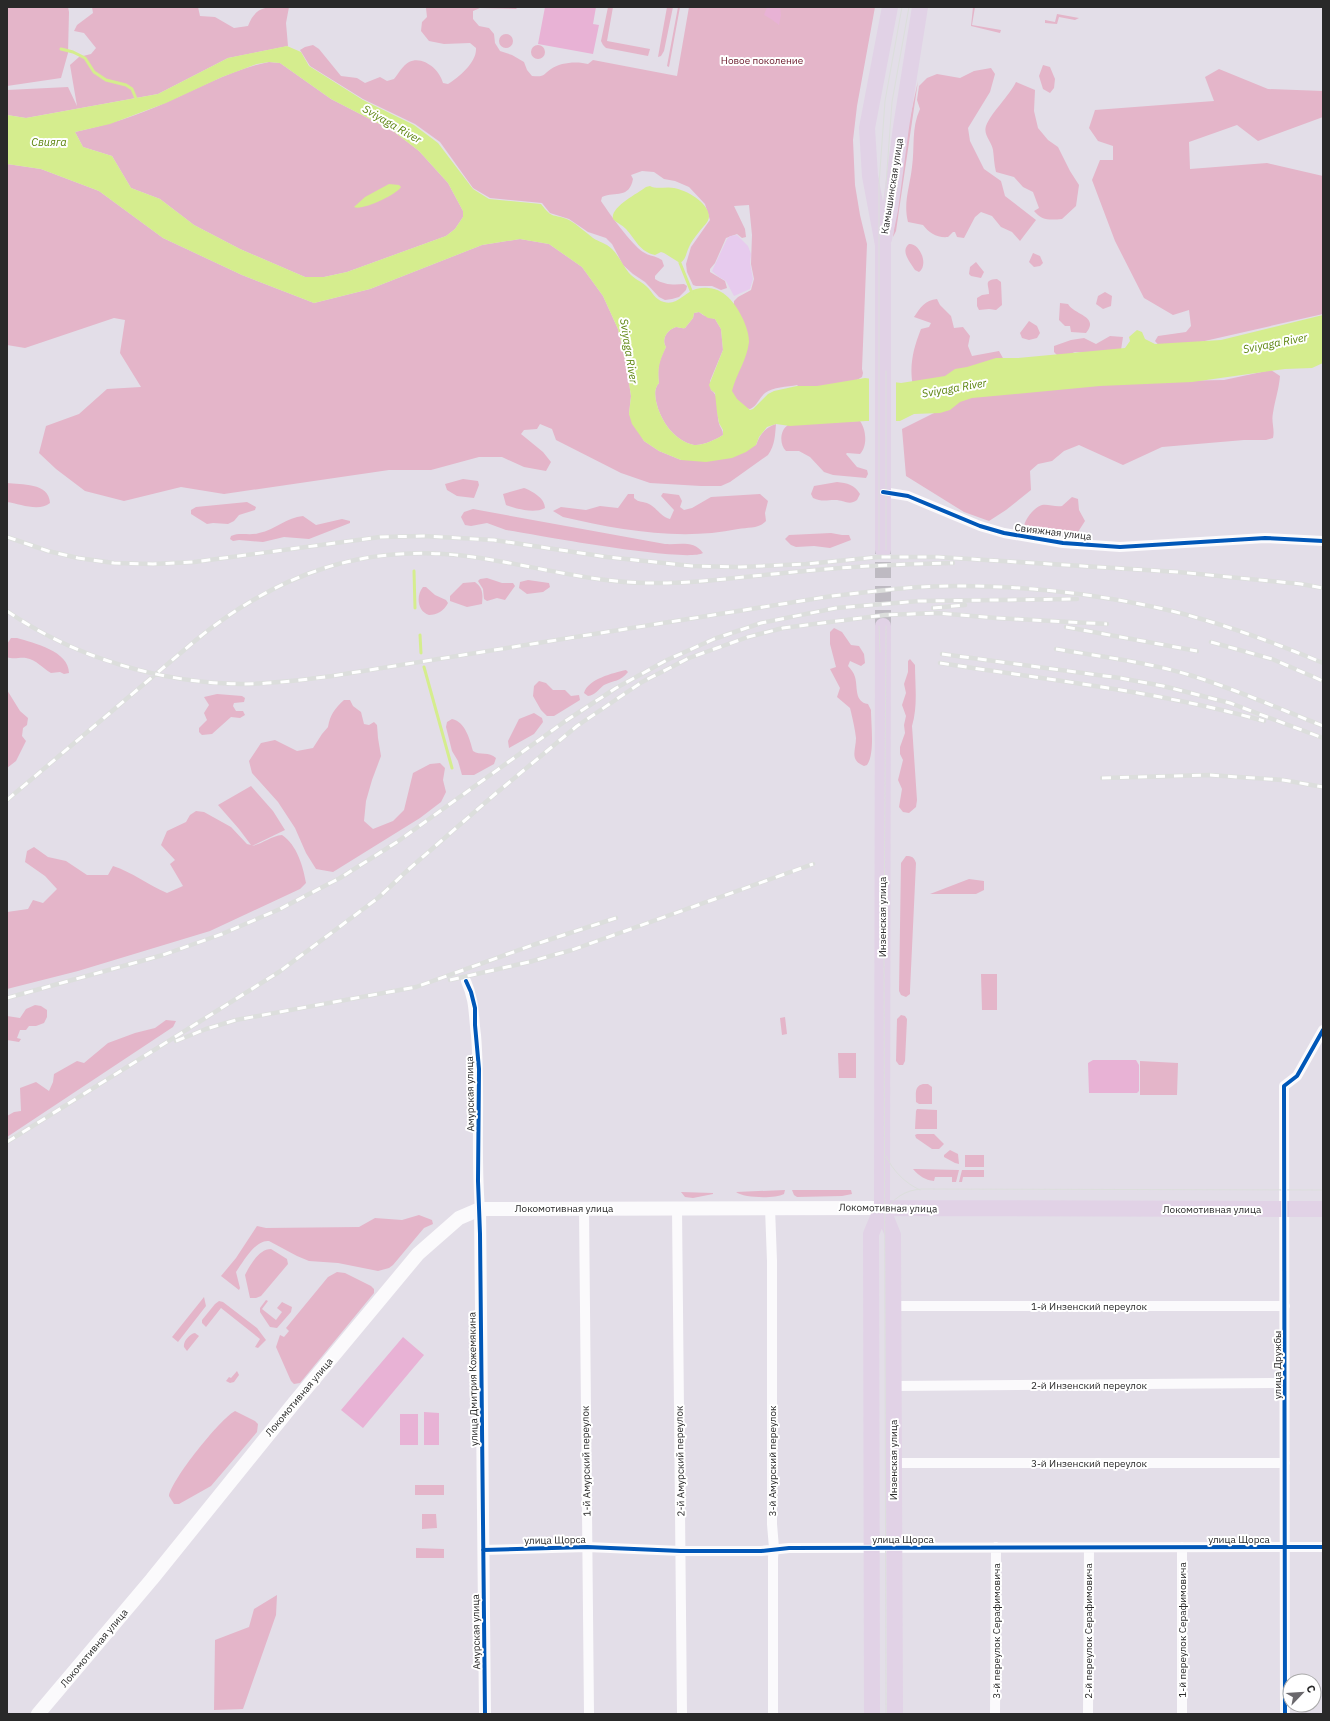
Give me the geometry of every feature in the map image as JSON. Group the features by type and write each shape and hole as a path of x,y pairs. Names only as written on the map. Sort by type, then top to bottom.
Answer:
{"main road":[{"name":"Камышинская улица","path":"883,245 870,176 867,128 890,7"},
{"name":"Камышинская улица","path":"883,245 890,210 901,127 920,7"},
{"path":"883,245 883,550"},
{"name":"Инзенская улица","path":"883,626 882,1208 893,1235 894,1714"},
{"name":"Инзенская улица","path":"872,1714 871,1234 882,1208"},
{"name":"Локомотивная улица","path":"38,1714 152,1579 294,1403 418,1254 459,1218 480,1209 1323,1209"}],"street":[{"name":"Свияжная улица","path":"883,492 908,496 980,526 1004,533 1063,543 1120,547 1265,538 1323,541"},
{"name":"Амурская улица","path":"466,981 475,1008 479,1069 478,1181 480,1209"},
{"name":"улица Дружбы","path":"1285,1714 1286,1547 1284,1384 1284,1086 1297,1076 1323,1030"},
{"name":"1-й Амурский переулок","path":"584,1208 589,1714"},
{"name":"2-й Амурский переулок","path":"677,1208 682,1714"},
{"name":"3-й Амурский переулок","path":"770,1208 772,1261 772,1524 774,1548 773,1714"},
{"name":"улица Дмитрия Кожемякина","path":"480,1209 483,1550"},
{"name":"1-й Инзенский переулок","path":"893,1306 1285,1306"},
{"name":"2-й Инзенский переулок","path":"893,1386 1284,1384"},
{"name":"3-й Инзенский переулок","path":"893,1463 1285,1463"},
{"name":"улица Щорса","path":"483,1550 587,1547 681,1551 761,1551 774,1548 894,1547 1323,1547"},
{"name":"3-й переулок Серафимовича","path":"995,1714 996,1547"},
{"name":"1-й переулок Серафимовича","path":"1182,1547 1182,1714"},
{"name":"2-й переулок Серафимовича","path":"1088,1548 1088,1714"},
{"name":"Амурская улица","path":"483,1550 485,1714"}],"green space":[{"path":"7,7 68,7 68,53 61,78 7,86"},
{"path":"92,7 198,7 200,16 215,17 234,28 248,26 255,14 264,8 289,7 286,23 288,46 228,58 158,94 26,118 7,115 7,90 68,87 77,106 70,65 79,57 91,54 96,48 84,33 74,31 77,25 93,13"},
{"name":"Новое поколение","path":"421,7 518,7 516,9 480,8 473,11 473,19 479,26 489,28 494,34 495,43 500,51 512,55 524,62 527,70 532,76 543,75 559,65 574,62 588,64 593,60 677,76 689,7 875,7 857,106 853,140 855,185 867,244 862,377 855,381 801,389 797,385 768,391 750,409 745,408 731,395 734,301 751,290 754,279 751,264 752,235 749,205 734,206 745,229 746,237 742,238 737,234 726,238 715,263 710,269 710,272 725,281 727,288 721,290 712,286 693,285 687,272 686,264 691,247 710,220 705,204 689,187 675,181 664,179 654,172 642,171 631,175 633,179 631,185 625,192 602,197 601,201 632,242 643,252 662,260 664,266 655,276 655,279 665,283 684,284 687,286 686,290 679,297 665,300 659,297 645,282 623,265 612,244 606,238 588,232 569,219 550,213 542,203 490,198 473,188 440,142 415,124 363,99 310,66 300,50 313,45 319,49 341,76 357,78 365,83 380,77 387,81 394,79 409,62 420,60 435,69 443,83 448,84 462,73 474,59 476,48 470,43 444,44 429,41 421,31 422,22 427,17 426,8"},
{"path":"608,7 613,7 607,41 650,49 648,56 606,48 603,45 601,41"},
{"path":"667,7 673,7 664,51 661,56 658,57"},
{"path":"678,7 680,7 669,67 667,66"},
{"path":"973,7 975,7 972,25 1001,30 1000,33 971,26"},
{"path":"1057,14 1079,18 1075,20 1059,17 1057,24 1045,23 1045,20 1055,22"},
{"path":"506,34 511,36 513,41 511,46 506,48 501,46 499,41 501,36"},
{"path":"538,45 543,47 545,52 543,57 538,59 533,57 531,52 533,47"},
{"path":"269,62 280,63 331,99 393,131 419,151 448,183 463,211 463,217 455,229 446,236 347,272 324,277 305,277 240,249 194,225 160,199 131,188 112,156 83,147 75,132 133,116 230,74"},
{"path":"1043,65 1050,67 1055,79 1054,88 1050,93 1043,89 1039,76"},
{"path":"991,68 995,74 990,92 968,128 970,141 984,169 1001,181 1005,196 1036,220 1020,241 1012,232 1001,227 992,216 981,212 975,217 964,238 957,237 955,232 948,237 937,236 931,233 923,225 908,222 906,208 913,160 915,123 920,109 917,100 919,86 927,78 937,74 960,78 974,71"},
{"path":"1219,69 1268,89 1323,91 1323,117 1258,141 1237,125 1189,142 1190,169 1267,163 1323,176 1323,314 1187,345 1161,348 1155,341 1158,336 1186,332 1191,326 1189,310 1173,315 1144,298 1115,241 1092,180 1100,160 1113,160 1113,146 1098,141 1089,128 1095,110 1214,101 1205,77"},
{"path":"918,81 896,231 893,237 902,154"},
{"path":"1016,82 1035,90 1034,111 1038,128 1048,140 1058,147 1079,185 1076,206 1062,219 1050,220 1040,217 1034,211 1039,208 1033,192 1023,187 1014,177 996,172 993,150 985,129 988,121"},
{"path":"7,164 41,169 99,191 163,238 242,275 314,303 370,289 482,245 520,239 549,244 582,267 603,296 618,329 626,363 631,396 629,414 644,441 659,451 681,460 756,445 763,432 776,424 772,447 768,455 730,482 721,486 650,483 621,473 556,440 552,429 540,424 537,429 524,430 521,434 543,452 551,462 546,471 524,467 502,457 479,457 431,470 389,470 224,494 181,487 124,501 85,491 56,469 39,453 46,426 79,414 107,389 141,387 120,353 125,320 114,318 25,348 7,345"},
{"path":"909,244 917,247 922,255 923,265 919,272 915,270 907,257 905,250"},
{"path":"1033,253 1040,256 1043,263 1040,266 1034,267 1029,262"},
{"path":"976,262 984,272 981,278 971,276 969,274 970,267"},
{"path":"997,279 1001,282 1002,305 996,310 979,310 977,306 977,298 982,295 989,294 988,282 990,280"},
{"path":"1105,292 1112,296 1111,306 1103,309 1096,304 1098,296"},
{"path":"937,299 940,305 951,316 954,328 963,327 970,336 968,346 972,356 999,351 1004,360 913,387 911,372 912,358 921,329 929,327 931,323 914,317 926,303"},
{"path":"1060,303 1068,304 1075,311 1088,319 1090,323 1086,333 1071,332 1070,326 1065,326 1059,320"},
{"path":"699,312 715,319 721,329 723,350 710,381 711,390 717,401 719,425 723,431 723,435 705,443 694,445 680,439 669,429 658,408 655,392 659,383 659,364 666,347 664,341 666,335 673,328 685,328 693,318 694,313"},
{"path":"1029,321 1037,326 1040,333 1037,338 1029,340 1022,338 1020,333"},
{"path":"1110,336 1123,337 1121,350 1089,353 1075,352 1060,358 1054,352 1054,346 1071,340 1084,338 1096,344"},
{"path":"1271,370 1280,376 1273,416 1273,438 1266,440 1244,440 1162,447 1123,465 1079,445 1064,451 1052,461 1038,464 1030,471 1031,490 1006,510 989,521 964,512 906,476 902,429 968,396 1125,382 1224,380"},
{"path":"860,421 865,433 863,451 860,454 846,454 857,467 867,470 868,474 866,478 833,475 824,472 810,457 799,451 786,451 782,445 781,437 783,430 788,425"},
{"path":"463,479 478,481 479,485 474,498 457,496 447,490 445,484"},
{"path":"837,482 856,488 860,494 857,500 849,503 838,500 822,500 813,498 811,494 814,486"},
{"path":"7,483 40,488 45,491 50,503 46,506 35,507 7,502"},
{"path":"524,488 540,498 543,501 545,508 531,511 506,505 503,494"},
{"path":"663,493 679,495 682,501 680,507 684,510 692,508 711,497 760,494 768,501 765,513 766,521 757,527 694,534 672,534 628,530 606,526 563,517 553,511 561,507 586,510 600,506 618,508 628,494 634,494 634,498 636,500 649,504 670,519 674,510 661,496"},
{"path":"1072,497 1078,499 1079,510 1085,521 1078,532 1072,534 1024,530 1027,519 1039,506 1062,506"},
{"path":"247,502 256,507 255,510 239,515 234,521 228,524 207,524 191,514 191,510 196,507"},
{"path":"473,509 665,544 691,545 695,546 703,553 691,555 641,551 506,530 487,523 471,526 465,525 461,517 464,512"},
{"path":"303,516 316,525 342,519 350,521 350,523 309,539 284,537 263,542 233,541 230,539 231,536 234,535 256,534 297,517"},
{"path":"831,533 849,535 851,540 830,548 814,546 796,547 791,545 785,539 789,535"},
{"path":"487,578 502,583 513,583 515,586 505,600 497,598 487,601 484,599 483,589 478,581 480,579"},
{"path":"528,580 549,583 550,587 543,592 527,594 519,588 520,582"},
{"path":"475,582 480,587 482,592 482,604 467,607 450,601 450,596 463,583"},
{"path":"423,587 426,587 435,595 446,600 448,603 442,610 435,614 429,615 422,610 419,602 419,594"},
{"path":"834,628 842,632 851,645 859,646 864,654 865,663 861,666 850,661 848,666 855,676 857,694 860,700 868,704 871,710 871,754 867,765 864,766 856,761 854,754 856,738 850,708 837,697 840,688 830,669 836,667 830,644 830,632"},
{"path":"11,638 32,642 49,649 63,659 67,665 69,673 51,673 30,659 7,657 7,644"},
{"path":"910,659 915,665 916,703 912,726 917,800 916,807 909,813 903,812 899,807 902,789 898,780 903,760 900,754 900,747 905,733 904,725 906,716 902,705 906,693 904,684 908,672 908,661"},
{"path":"626,670 628,672 622,678 604,685 597,692 588,696 584,693 586,688 596,680"},
{"path":"539,681 546,683 553,690 565,690 571,696 579,695 580,700 554,716 547,716 541,710 533,696 534,686"},
{"path":"7,690 20,711 28,718 27,725 23,728 22,736 26,741 16,761 7,768"},
{"path":"217,694 242,696 245,698 244,702 234,703 233,706 236,711 243,711 245,715 240,718 231,717 212,734 202,735 199,732 199,728 207,720 204,713 209,705 204,697"},
{"path":"344,700 350,700 353,706 361,712 364,724 369,725 374,722 377,725 381,756 366,801 364,821 373,829 393,821 404,810 413,773 430,764 440,763 445,768 443,780 446,792 441,802 420,818 333,872 316,869 306,853 295,828 278,802 252,773 249,761 261,743 275,740 297,751 313,748 328,727 333,712"},
{"path":"534,713 542,718 543,722 534,734 509,748 508,741 519,719"},
{"path":"452,719 461,724 467,732 473,751 493,756 496,758 494,764 474,775 462,775 458,761 452,751 446,727 447,722"},
{"path":"251,786 273,811 285,830 252,846 270,838 282,835 287,839 292,844 303,870 306,883 300,889 210,931 78,971 7,989 7,912 28,909 33,900 43,903 57,889 45,876 25,862 27,851 34,847 48,857 66,861 87,875 108,875 113,866 167,893 183,886 170,864 175,860 161,845 167,831 186,822 190,815 196,811 204,812 231,827 247,844 251,845 218,805"},
{"path":"906,856 912,857 916,863 910,994 906,997 901,995 899,991 901,863"},
{"path":"969,879 984,881 984,890 976,894 930,894"},
{"path":"981,974 997,974 997,1010 982,1010"},
{"path":"35,1005 41,1006 47,1010 47,1017 44,1023 36,1026 29,1026 26,1030 20,1030 17,1038 21,1039 19,1042 7,1040 7,1016 20,1018 26,1009"},
{"path":"901,1015 905,1016 907,1019 905,1061 903,1065 899,1065 896,1061 897,1019"},
{"path":"785,1017 787,1034 782,1035 780,1018"},
{"path":"166,1020 176,1021 173,1027 7,1137 7,1116 14,1112 21,1111 20,1088 36,1082 49,1091 53,1082 54,1074 77,1061 84,1063 108,1043 135,1033 155,1028"},
{"path":"838,1053 856,1053 856,1078 839,1078"},
{"path":"1140,1061 1178,1063 1177,1095 1140,1095"},
{"path":"923,1084 928,1084 932,1087 932,1104 919,1104 916,1102 917,1088"},
{"path":"917,1109 937,1110 937,1129 915,1129"},
{"path":"934,1134 944,1144 939,1149 932,1149 916,1138 915,1135"},
{"path":"950,1150 958,1154 959,1164 944,1157 944,1155"},
{"path":"965,1155 984,1155 984,1167 965,1167"},
{"path":"913,1169 959,1170 956,1182 952,1182 952,1177 935,1177 934,1181 925,1179"},
{"path":"962,1170 984,1170 984,1177 963,1177 962,1182 959,1182"},
{"path":"785,1190 784,1194 773,1197 752,1197 736,1192"},
{"path":"792,1190 851,1190 852,1194 842,1196 797,1197 794,1195"},
{"path":"681,1192 713,1194 693,1198 685,1197"},
{"path":"419,1215 432,1220 433,1224 424,1228 389,1268 378,1271 338,1263 309,1261 269,1241 264,1241 255,1247 236,1272 240,1288 239,1290 221,1276 236,1258 257,1226 266,1228 359,1227 375,1218 402,1220"},
{"path":"271,1249 287,1259 288,1264 261,1296 250,1298 245,1275 252,1262 259,1255"},
{"path":"337,1272 345,1273 371,1286 374,1289 374,1293 300,1383 294,1384 291,1381 276,1347 280,1335 284,1337 289,1331 286,1328 328,1277"},
{"path":"204,1297 206,1306 178,1342 172,1337"},
{"path":"266,1300 268,1301 262,1309 276,1320 282,1312 277,1308 282,1302 292,1307 291,1312 277,1328 270,1327 260,1312 260,1308"},
{"path":"219,1301 223,1302 257,1328 266,1340 258,1348 255,1347 260,1339 221,1308 206,1327 202,1323 202,1320"},
{"path":"195,1333 199,1336 187,1351 184,1347 184,1343"},
{"path":"237,1371 239,1375 234,1382 230,1383 226,1381 229,1377 231,1378"},
{"path":"235,1411 255,1421 258,1424 257,1432 211,1486 179,1504 174,1504 169,1496 178,1477 208,1437 228,1416"},
{"path":"415,1485 444,1485 444,1495 415,1495"},
{"path":"422,1514 436,1514 437,1528 422,1529"},
{"path":"416,1548 444,1549 444,1558 416,1558"},
{"path":"277,1595 276,1615 243,1709 214,1710 215,1640 249,1627 254,1609"}],"sand":[{"path":"737,235 748,246 751,254 750,263 753,279 750,289 734,296 726,281 712,271 727,239 730,236"}],"shaded area":[{"path":"545,7 596,7 593,24 599,25 593,54 538,44"},
{"path":"767,7 780,7 781,15 779,25 764,15"},
{"path":"1093,1060 1136,1060 1139,1065 1139,1091 1137,1093 1089,1093 1088,1063"},
{"path":"403,1337 424,1355 363,1428 341,1410"},
{"path":"424,1412 439,1413 439,1445 424,1445"},
{"path":"400,1414 418,1414 418,1445 400,1445"}],"water":[{"name":"Свияга","path":"287,46 301,52 309,66 363,100 414,125 438,143 473,189 489,199 541,204 551,214 569,220 593,238 607,245 612,249 631,275 644,284 661,301 669,303 673,302 696,289 705,288 712,288 725,295 735,305 748,333 748,349 732,391 737,399 750,410 753,409 768,394 774,391 797,386 817,386 865,378 901,383 945,376 955,369 996,358 1018,358 1125,348 1130,341 1129,337 1137,330 1142,332 1145,339 1155,344 1221,340 1323,315 1323,363 1312,368 1285,369 1192,382 1100,386 972,398 960,402 950,410 940,413 914,414 900,421 866,421 790,426 776,424 767,427 759,437 756,445 746,452 732,458 706,462 681,460 659,451 644,441 632,424 629,414 631,396 626,363 618,329 603,296 582,267 549,244 520,239 482,245 370,289 314,303 242,275 163,238 99,191 41,169 7,164 7,115 26,118 158,94 228,58","holes":["269,62 280,63 331,99 393,131 419,151 448,183 463,211 463,217 455,229 446,236 347,272 324,277 305,277 240,249 194,225 160,199 131,188 112,156 83,147 75,132 110,124 166,103 222,77 257,64","699,312 708,318 715,319 721,329 723,350 709,385 711,390 715,393 719,423 723,430 723,435 705,443 694,445 680,439 669,429 658,408 655,392 659,383 658,373 660,364 666,347 664,341 666,335 673,328 685,328 693,318 694,313"]},
{"path":"389,184 399,185 401,187 393,194 379,202 364,207 354,207 365,197"},
{"path":"650,186 656,188 679,189 684,191 701,202 708,211 708,221 692,241 685,258 680,263 664,253 661,252 655,255 645,251 638,245 626,229 613,219 613,214 620,205 646,187"}],"pier":[{"path":"869,376 896,380 896,423 869,423"}],"waterway":[{"path":"61,49 73,52 85,58 94,72 106,80 126,85 132,89 137,101"},
{"path":"680,263 692,293"},
{"path":"414,571 415,608"},
{"path":"420,635 421,653"},
{"path":"424,667 452,768"}],"tunnel":[{"path":"883,550 883,626"}],"tram line":[{"path":"879,550 879,184 885,101 902,7"},
{"path":"886,235 886,184 892,102 909,7"},
{"path":"886,371 886,550"},
{"path":"879,626 880,652"},
{"path":"886,626 884,955 886,1714"},
{"path":"886,1156 892,1167 900,1176 909,1184 920,1190"},
{"path":"884,1213 895,1199 910,1191 922,1189 1323,1190"}],"railway":[{"path":"7,537 48,551 78,558 114,563 153,564 194,562 380,537 423,536 494,540 607,557 692,566 740,567 806,564 878,557 938,557 1178,572 1301,584 1323,588"},
{"path":"7,800 196,640 227,617 259,597 292,580 326,568 360,559 397,554 434,554 473,557 604,580 648,583 699,581 847,567 953,563"},
{"path":"7,611 60,642 119,664 149,673 180,679 242,684 276,683 332,676 832,596 919,587 949,586 1010,587 1070,593 1130,602 1180,613 1242,632 1323,663"},
{"path":"7,998 163,955 222,934 280,909 340,878 397,842 564,722 616,688 667,660 714,639 761,623 836,608 919,601 1077,599"},
{"path":"933,608 965,605"},
{"path":"7,1142 279,972 378,898 494,795 577,726 642,682 689,658 748,637 783,628 885,615 937,613 1107,624"},
{"path":"1066,627 1197,651"},
{"path":"1211,642 1272,659 1323,681"},
{"path":"1056,649 1142,663 1176,671 1242,693 1323,726"},
{"path":"942,654 1120,678 1163,686 1230,703 1323,738"},
{"path":"940,663 1143,694 1264,721"},
{"path":"1102,778 1209,775 1283,780 1323,787"},
{"path":"450,980 529,962 572,950 813,864"},
{"path":"176,1041 206,1029 236,1020 416,987 533,945 616,918"}],"cycle path":[{"path":"883,492 908,496 980,526 1004,533 1063,543 1120,547 1265,538 1323,541"},
{"path":"466,981 471,992 475,1008 479,1069 478,1181 480,1234 485,1714"},
{"path":"1285,1714 1284,1086 1297,1076 1323,1030"},
{"path":"483,1550 587,1547 681,1551 761,1551 789,1548 1323,1547"}],"water label":[{"name":"Sviyaga River","path":"392,124"},
{"name":"Sviyaga River","path":"1275,343"},
{"name":"Sviyaga River","path":"629,351"},
{"name":"Sviyaga River","path":"954,388"}]}
